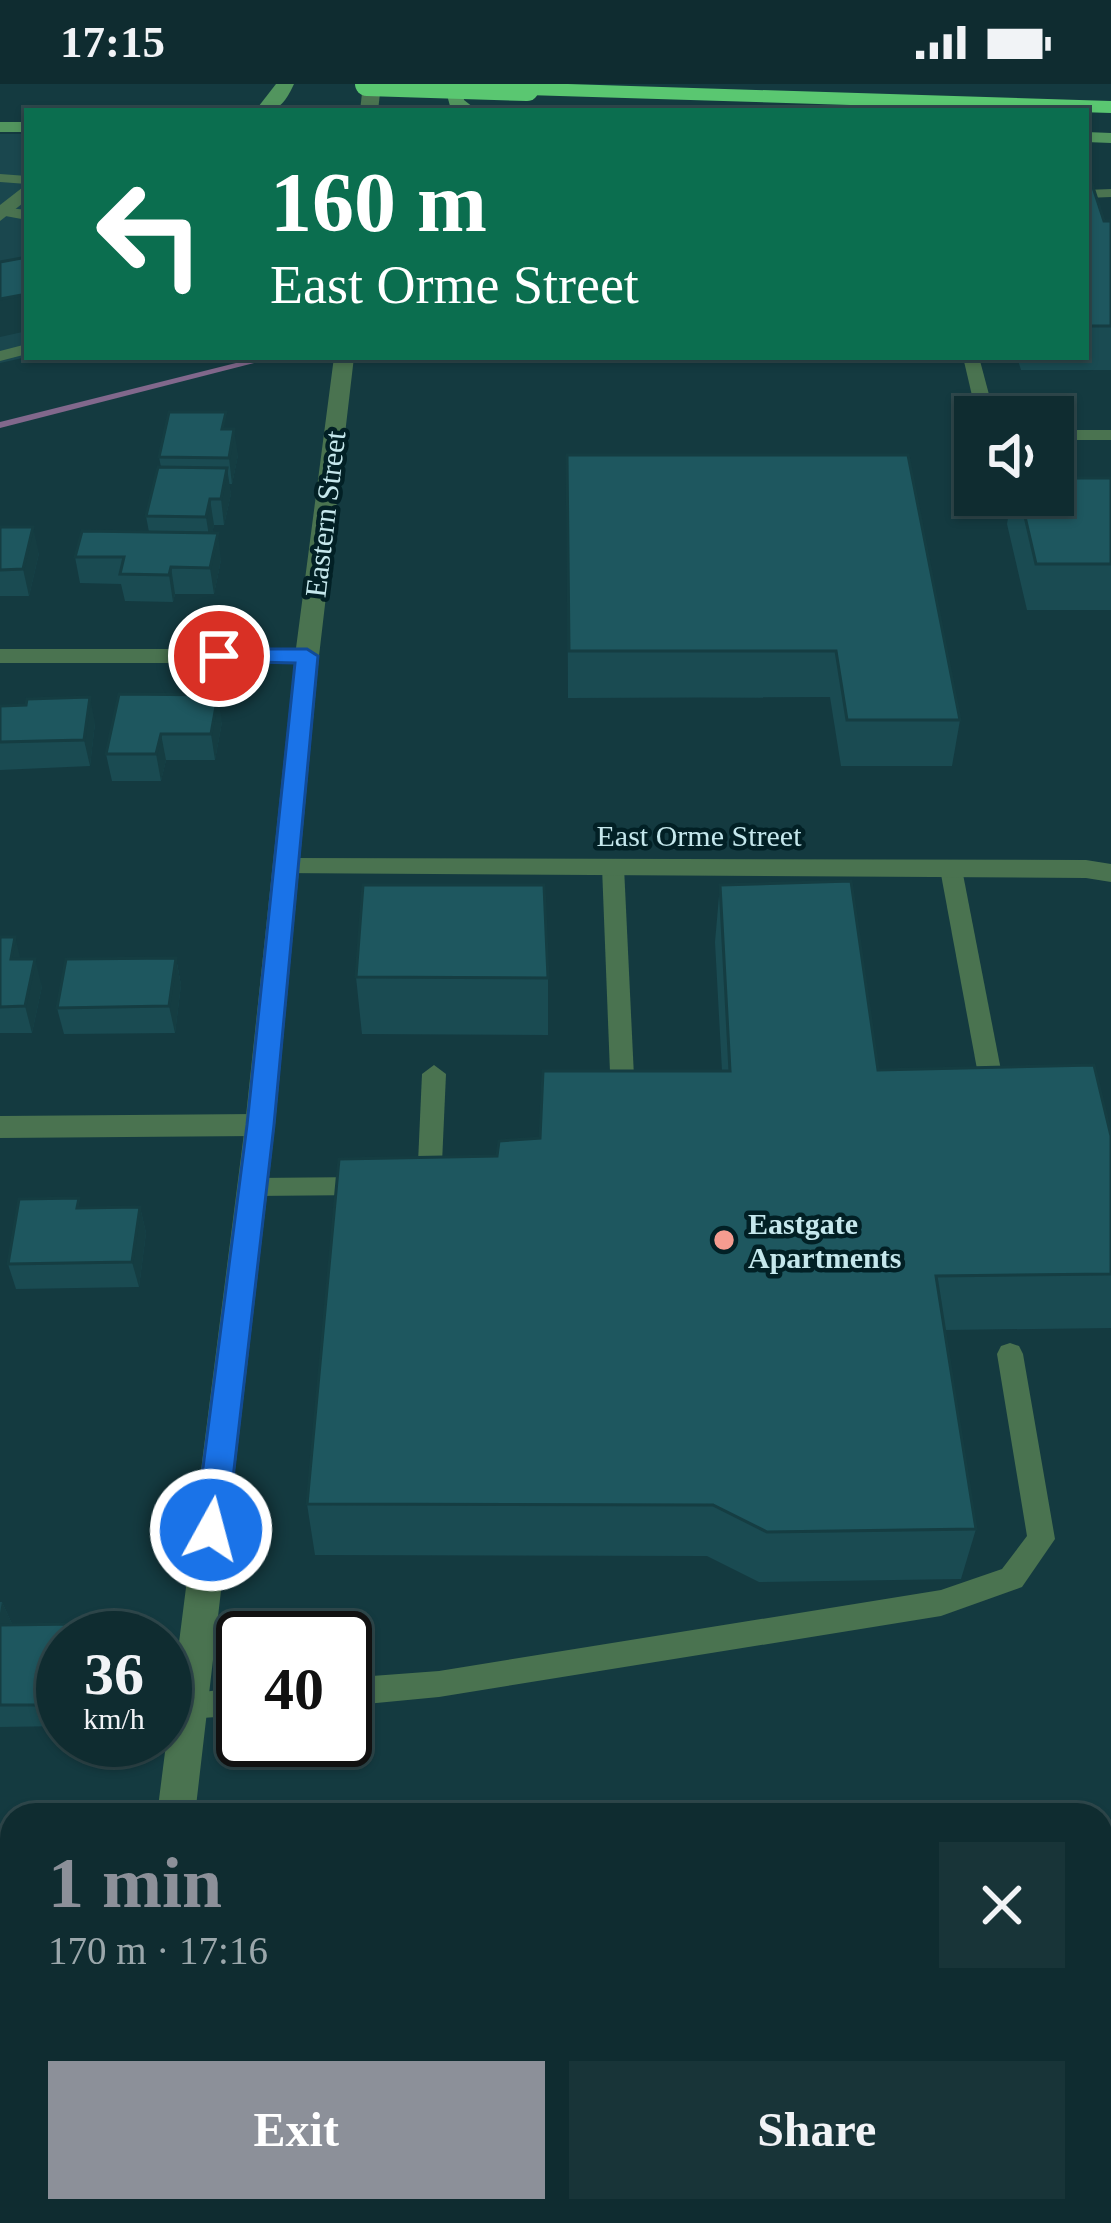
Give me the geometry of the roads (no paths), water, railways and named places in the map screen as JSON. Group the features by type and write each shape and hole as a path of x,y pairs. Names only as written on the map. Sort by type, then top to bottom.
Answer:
{"highway":[{"path":"369,84 1111,107"}],"main road":[{"path":"268,108 285,84"}],"street":[{"name":"Eastern Street","path":"192,1689 343,370"},
{"path":"0,656 307,656"},
{"name":"East Orme Street","path":"286,867 1086,868 1111,873"},
{"path":"0,1127 260,1125"},
{"name":"Eastern Street","path":"178,1803 182,1767"}],"lane":[{"path":"972,360 981,396"},
{"path":"1074,435 1111,435"},
{"path":"613,868 623,1098"},
{"path":"951,868 998,1116"},
{"path":"253,1187 432,1184 434,1074"},
{"path":"372,1690 439,1684 940,1603 1012,1578 1041,1539 1010,1354"}],"waterway":[{"path":"0,425 260,360"}],"place":[{"name":"Eastgate Apartments","path":"724,1240"}]}
